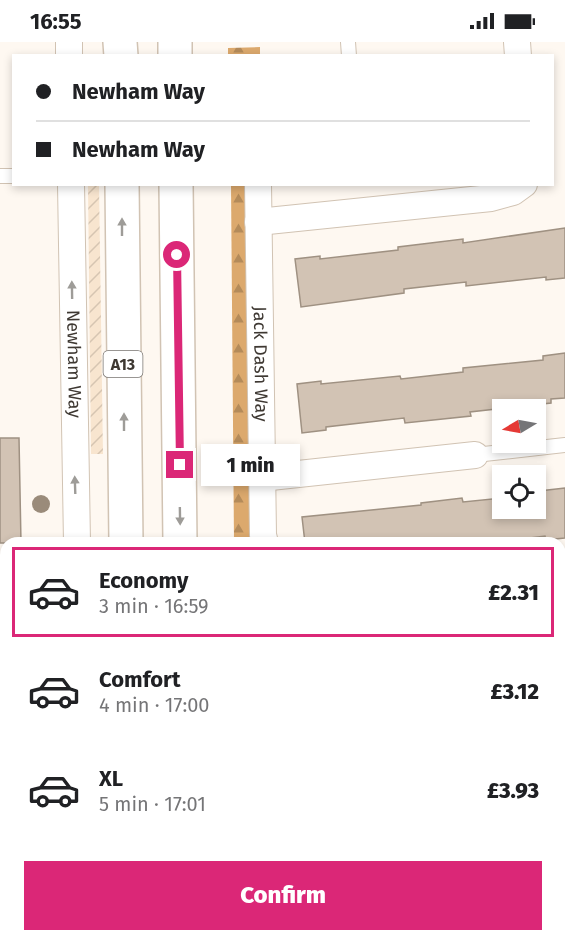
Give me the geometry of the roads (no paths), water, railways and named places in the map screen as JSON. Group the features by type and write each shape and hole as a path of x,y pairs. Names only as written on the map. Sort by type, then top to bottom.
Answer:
{"highway":[{"name":"A13","path":"122,186 126,537"},
{"path":"176,186 180,537"}],"street":[{"name":"Newham Way","path":"71,186 77,537"},
{"name":"Jack Dash Way","path":"258,186 263,537"},
{"path":"258,222 491,198 513,192 521,186"},
{"path":"261,478 475,455"}],"lane":[{"path":"475,455 565,445"}]}
